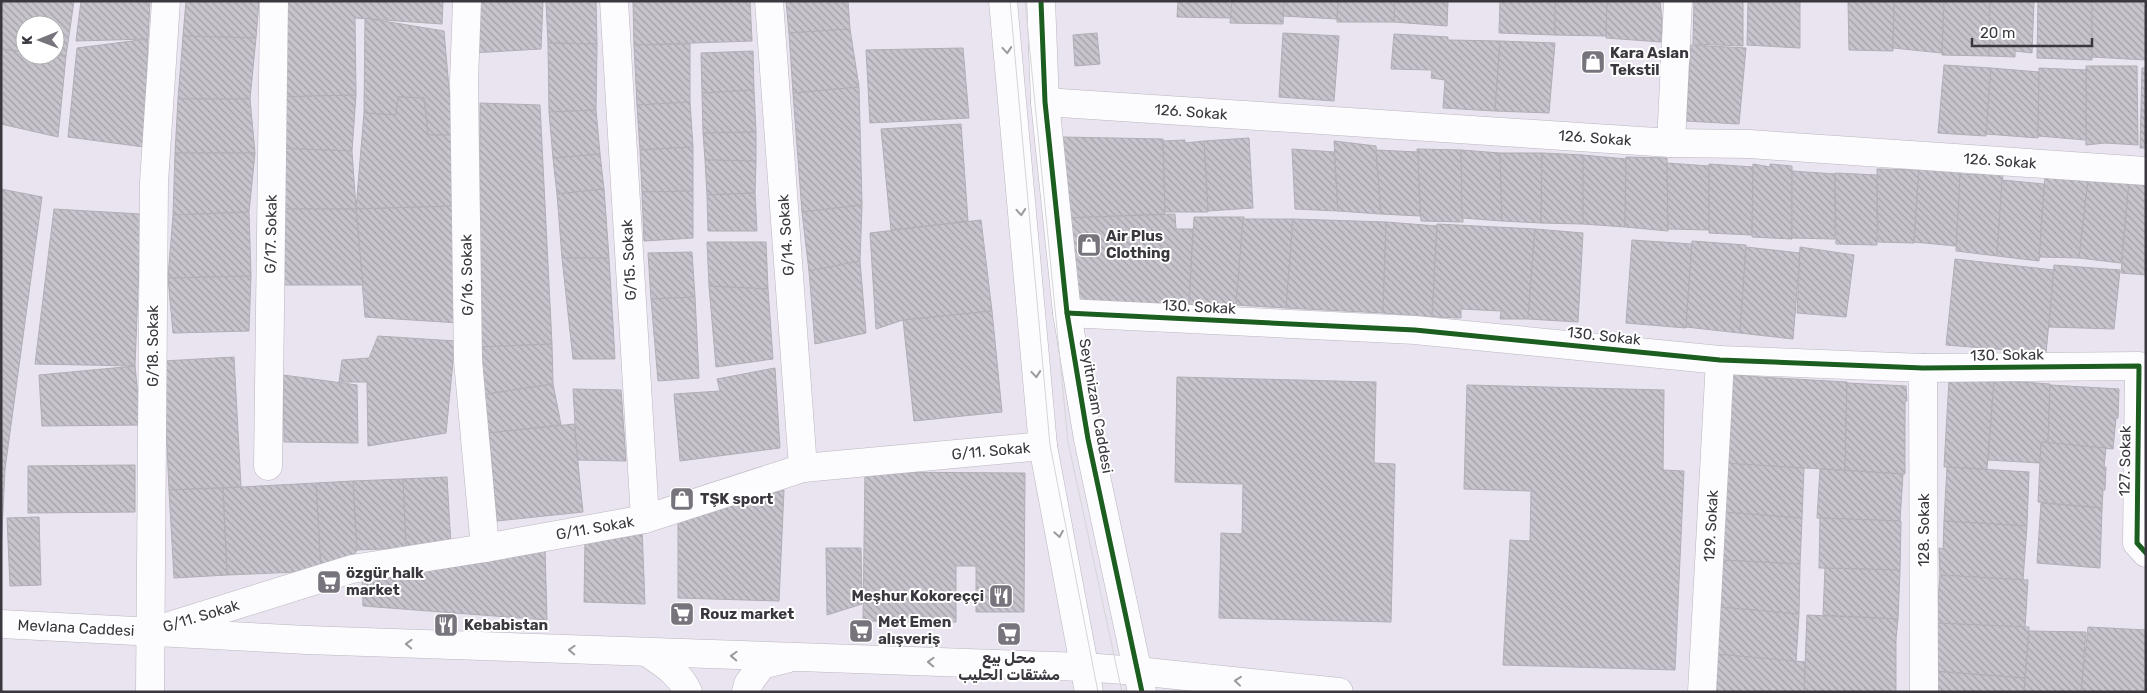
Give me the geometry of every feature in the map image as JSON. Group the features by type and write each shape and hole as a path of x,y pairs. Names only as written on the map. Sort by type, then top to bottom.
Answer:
{"street":[{"name":"G/18. Sokak","path":"150,692 154,182 166,1"},
{"name":"G/17. Sokak","path":"268,466 274,1"},
{"name":"G/16. Sokak","path":"467,1 464,81 468,361 485,548"},
{"name":"G/15. Sokak","path":"614,1 645,519"},
{"name":"G/14. Sokak","path":"769,1 803,468"},
{"path":"1003,1 1043,446 1086,679"},
{"name":"Seyitnizam Caddesi","path":"1041,1 1045,102 1067,312 1088,439 1140,681"},
{"path":"1671,143 1678,1"},
{"name":"126. Sokak","path":"1045,102 1671,143 1749,144 2146,171"},
{"name":"130. Sokak","path":"1067,312 1415,330 1720,360 1923,368 2139,366"},
{"name":"129. Sokak","path":"1702,692 1720,360"},
{"name":"127. Sokak","path":"2139,366 2137,543 2146,553"},
{"name":"128. Sokak","path":"1923,368 1924,692"},
{"name":"G/11. Sokak","path":"151,632 352,569 485,548 645,519 803,468 1043,446"},
{"name":"Mevlana Caddesi","path":"1,624 307,640 790,658 1086,679 1339,692"},
{"path":"648,653 674,672 685,683 688,692"},
{"path":"746,692 748,684 762,665 790,658"}],"building":[{"path":"1,1 74,1 66,56 65,15 15,15 15,51 1,49"},
{"path":"81,1 150,1 148,39 76,41"},
{"path":"186,1 259,1 256,38 183,36"},
{"path":"276,1 443,1 442,24 355,18 356,95 276,97"},
{"path":"475,1 543,1 541,49 471,53"},
{"path":"546,1 596,1 597,44 548,43"},
{"path":"633,1 750,1 752,41 634,45"},
{"path":"786,1 848,1 850,29 789,33"},
{"path":"1178,1 1232,1 1231,18 1177,17"},
{"path":"1232,1 1284,1 1283,24 1230,23"},
{"path":"1284,1 1338,1 1337,19 1283,16"},
{"path":"1338,1 1395,1 1394,22 1337,22"},
{"path":"1395,1 1448,1 1447,26 1394,22"},
{"path":"1500,1 1555,1 1555,35 1499,33"},
{"path":"1555,1 1607,1 1606,36 1555,35"},
{"path":"1607,1 1660,1 1662,19 1661,42 1606,38"},
{"path":"1694,1 1743,1 1743,46 1693,44"},
{"path":"1748,1 1800,1 1800,48 1747,45"},
{"path":"1848,1 1894,1 1893,51 1849,50"},
{"path":"1894,1 1944,1 1942,53 1893,48"},
{"path":"1944,1 1990,1 1989,56 1942,55"},
{"path":"1990,1 2034,1 2032,53 2015,51 2015,57 1989,56"},
{"path":"2038,1 2092,1 2092,60 2037,58"},
{"path":"2092,1 2146,1 2146,60 2092,57"},
{"path":"365,18 444,31 453,135 428,135 424,98 398,97 396,115 364,113"},
{"path":"850,29 859,87 793,93 789,33"},
{"path":"1097,33 1100,64 1075,66 1073,35"},
{"path":"1283,33 1339,36 1334,101 1279,97"},
{"path":"1394,34 1448,37 1448,40 1500,41 1495,111 1443,108 1445,80 1431,78 1432,70 1391,69"},
{"path":"183,36 256,38 250,99 178,99"},
{"path":"148,39 144,147 68,137 77,48"},
{"path":"1500,41 1555,43 1549,113 1495,111"},
{"path":"548,43 597,44 596,110 549,112"},
{"path":"690,44 690,102 637,105 634,45"},
{"path":"1691,45 1746,48 1739,124 1686,121"},
{"path":"963,48 969,118 870,123 866,50"},
{"path":"1,49 15,51 15,65 65,65 66,56 58,137 1,124"},
{"path":"753,51 754,90 702,93 701,53"},
{"path":"1944,65 1991,68 1986,136 1938,133"},
{"path":"2086,66 2137,66 2138,145 2105,143 2086,145"},
{"path":"1991,68 2039,72 2038,138 1986,134"},
{"path":"2039,68 2086,70 2086,140 2038,136"},
{"path":"2142,68 2146,68 2146,148 2140,148"},
{"path":"859,87 862,205 802,212 793,93"},
{"path":"754,90 756,132 703,133 702,93"},
{"path":"356,95 352,151 276,148 276,97"},
{"path":"398,97 424,98 428,135 453,135 454,206 356,209 364,113 396,115"},
{"path":"178,99 250,99 255,153 175,153"},
{"path":"690,102 693,147 640,150 637,105"},
{"path":"480,103 540,105 552,344 479,347"},
{"path":"596,110 600,154 553,158 549,112"},
{"path":"961,124 968,221 891,230 881,129"},
{"path":"756,132 756,161 705,160 703,133"},
{"path":"1062,137 1163,139 1165,214 1067,218"},
{"path":"1249,138 1253,208 1208,211 1204,141"},
{"path":"1185,140 1185,143 1204,141 1208,212 1165,212 1163,141"},
{"path":"1334,141 1376,146 1381,214 1338,211"},
{"path":"693,147 693,191 642,192 640,150"},
{"path":"276,148 352,151 356,209 276,209"},
{"path":"1292,149 1334,152 1338,211 1295,209"},
{"path":"1417,149 1461,150 1463,222 1421,221"},
{"path":"1376,150 1418,152 1420,216 1381,214"},
{"path":"1461,150 1500,153 1502,221 1462,218"},
{"path":"175,153 255,153 249,212 173,215"},
{"path":"1500,153 1542,153 1541,223 1502,221"},
{"path":"1542,153 1583,155 1583,224 1541,223"},
{"path":"600,154 604,189 557,194 553,158"},
{"path":"1583,155 1626,159 1625,227 1583,224"},
{"path":"1626,157 1667,158 1668,231 1625,227"},
{"path":"705,160 756,161 755,193 707,195"},
{"path":"1667,163 1709,166 1709,230 1668,229"},
{"path":"1709,164 1753,167 1752,235 1709,233"},
{"path":"1753,164 1770,167 1770,164 1792,166 1792,239 1752,237"},
{"path":"1877,169 1919,170 1914,243 1878,242"},
{"path":"1919,169 1961,172 1956,246 1914,242"},
{"path":"1792,171 1835,174 1835,239 1792,238"},
{"path":"1835,173 1877,175 1877,245 1836,244"},
{"path":"1960,174 2003,174 1997,256 1956,251"},
{"path":"2068,176 2068,180 2088,181 2079,258 2039,257 2045,177"},
{"path":"2002,180 2044,184 2039,261 1997,256"},
{"path":"2088,181 2129,183 2121,263 2079,258"},
{"path":"2129,181 2146,182 2146,275 2121,273"},
{"path":"1,189 42,197 5,469 1,469"},
{"path":"604,189 609,258 562,258 557,194"},
{"path":"693,191 693,238 644,241 642,192"},
{"path":"755,193 757,231 708,231 707,195"},
{"path":"862,205 860,261 809,271 802,212"},
{"path":"454,206 459,323 365,317 356,209"},
{"path":"54,209 141,214 135,366 35,364"},
{"path":"276,209 356,209 363,285 276,285"},
{"path":"249,212 251,276 168,278 173,215"},
{"path":"1175,214 1176,229 1193,229 1189,306 1166,307 1165,304 1140,306 1140,303 1113,306 1079,306 1066,218"},
{"path":"1194,217 1244,217 1236,306 1189,305"},
{"path":"1243,219 1293,219 1286,308 1236,305"},
{"path":"1293,219 1386,222 1383,313 1286,308"},
{"path":"981,220 992,311 903,320 876,329 870,233"},
{"path":"1386,222 1437,226 1432,317 1383,313"},
{"path":"1437,224 1535,229 1528,319 1500,319 1501,311 1461,309 1461,318 1432,317"},
{"path":"1535,229 1583,233 1578,322 1528,319"},
{"path":"1632,240 1692,244 1686,328 1626,323"},
{"path":"1692,241 1746,245 1740,333 1686,327"},
{"path":"707,242 766,242 768,289 709,286"},
{"path":"1746,247 1800,253 1793,339 1740,333"},
{"path":"1800,247 1854,255 1846,317 1797,313"},
{"path":"692,252 695,297 651,299 648,253"},
{"path":"562,258 609,258 615,359 573,359"},
{"path":"1955,259 2054,270 2046,353 1946,345"},
{"path":"860,261 866,333 815,344 809,271"},
{"path":"2054,265 2120,270 2114,329 2049,327"},
{"path":"251,276 249,331 173,333 168,278"},
{"path":"709,286 768,289 773,359 716,367"},
{"path":"695,297 699,378 658,381 651,299"},
{"path":"992,311 1002,412 914,421 903,320"},
{"path":"378,336 455,341 446,433 368,446 367,382 339,382 342,360 369,358"},
{"path":"552,344 553,384 481,395 479,347"},
{"path":"234,357 241,487 169,490 163,361"},
{"path":"135,366 141,425 42,426 39,375"},
{"path":"775,368 780,448 680,461 674,394 720,391 717,379"},
{"path":"1732,374 1847,382 1845,470 1726,464"},
{"path":"283,375 357,385 358,443 284,442"},
{"path":"1177,377 1376,382 1374,463 1395,464 1391,622 1219,618 1221,533 1242,534 1243,484 1175,482"},
{"path":"1949,380 1994,382 1987,469 1944,467"},
{"path":"1994,380 2050,384 2048,443 2041,442 2040,463 1988,460"},
{"path":"1847,383 1906,386 1905,474 1845,470"},
{"path":"553,384 561,425 489,433 481,395"},
{"path":"1467,385 1664,390 1663,470 1684,471 1675,670 1503,665 1510,540 1530,541 1531,491 1464,489"},
{"path":"2050,385 2119,389 2118,418 2116,418 2113,449 2048,443"},
{"path":"573,389 621,390 626,461 577,460"},
{"path":"574,424 583,512 497,521 489,433"},
{"path":"2041,442 2106,448 2104,467 2106,467 2105,490 2103,490 2102,508 2038,502"},
{"path":"1724,463 1804,468 1802,518 1723,512"},
{"path":"135,465 135,512 28,513 28,466"},
{"path":"1947,467 2029,472 2027,526 1944,521"},
{"path":"1,469 5,469 1,553"},
{"path":"1820,469 1903,474 1900,521 1817,518"},
{"path":"865,472 1025,473 1024,612 976,612 976,566 956,566 956,622 863,621"},
{"path":"447,477 451,545 406,548 403,479"},
{"path":"403,479 406,548 357,550 353,481"},
{"path":"353,481 357,550 352,558 321,571 316,483"},
{"path":"316,483 321,571 227,575 223,488"},
{"path":"223,488 227,575 174,578 169,490"},
{"path":"784,490 779,601 678,598 678,519"},
{"path":"2041,503 2102,508 2100,568 2037,563"},
{"path":"1723,512 1802,518 1800,564 1721,560"},
{"path":"39,517 41,585 10,586 7,518"},
{"path":"1820,518 1901,521 1900,570 1819,568"},
{"path":"1944,521 2027,526 2023,580 1940,575 1939,548 1943,549"},
{"path":"642,528 645,604 584,602 585,538"},
{"path":"545,548 547,620 363,606 362,578"},
{"path":"826,548 861,548 862,604 827,615"},
{"path":"1721,560 1800,564 1799,614 1719,607"},
{"path":"1825,568 1900,570 1898,619 1823,615"},
{"path":"1940,575 2028,580 2025,628 1936,623"},
{"path":"1719,607 1799,614 1796,662 1716,654"},
{"path":"1807,615 1898,619 1896,692 1804,692"},
{"path":"1936,623 2029,627 2025,678 1933,671"},
{"path":"2088,627 2146,630 2146,692 2081,692"},
{"path":"2029,631 2086,632 2081,692 2024,692"},
{"path":"1716,654 1805,662 1804,692 1712,692"},
{"path":"1931,671 2025,678 2024,692 1929,692"}],"tram line":[{"path":"1010,1 1050,445 1098,692"},
{"path":"1025,1 1068,442 1122,692"}],"cycle path":[{"path":"1041,1 1045,102 1067,313 1088,439 1142,692"},
{"path":"1067,313 1415,330 1720,360 1923,368 2139,366 2137,543 2146,553"}],"place":[{"name":"Kara Aslan Tekstil","path":"1593,62"},
{"name":"Air Plus Clothing","path":"1089,245"},
{"name":"TŞK sport","path":"682,499"},
{"name":"özgür halk market","path":"329,582"},
{"name":"Meşhur Kokoreççi","path":"1001,596"},
{"name":"Rouz market","path":"682,614"},
{"name":"Kebabistan","path":"446,625"},
{"name":"Met Emen alışveriş","path":"861,631"},
{"name":"محل بيع مشتقات الحليب","path":"1009,634"}]}
